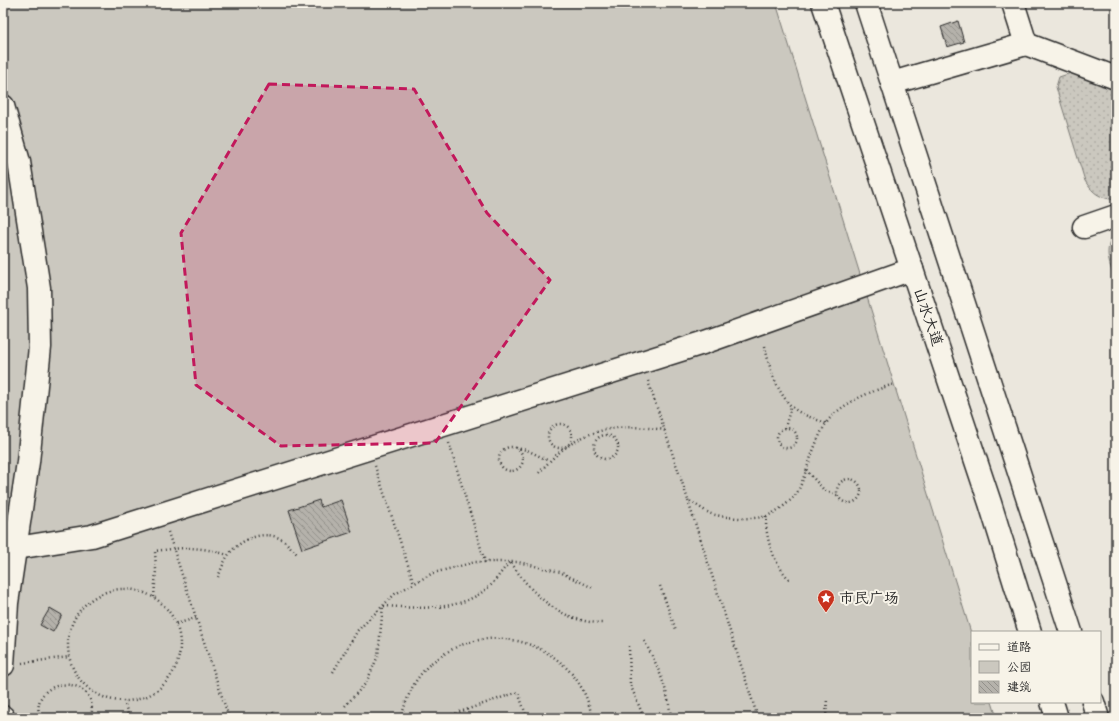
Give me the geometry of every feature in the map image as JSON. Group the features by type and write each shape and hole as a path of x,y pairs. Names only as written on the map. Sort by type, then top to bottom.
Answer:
{"street":[{"name":"山水大道","path":"823,3 990,503 1030,631"},
{"path":"866,3 1071,631"},
{"path":"1013,3 1026,44"},
{"path":"892,83 1026,44 1116,78"},
{"path":"3,106 19,162 39,288 39,353 28,462 7,553"},
{"path":"3,139 11,168 31,289 30,346 23,422 7,553 7,604 3,665"},
{"path":"1084,227 1116,216"},
{"path":"7,553 92,536 712,340 912,269"},
{"path":"1052,703 1057,718"},
{"path":"1093,703 1098,718"}],"path":[{"path":"765,346 768,366 791,406 806,415 828,424"},
{"path":"642,362 758,718"},
{"path":"688,500 710,513 749,518 766,516 782,507 798,490 818,441 831,417 868,393 894,384"},
{"path":"785,428 792,429 796,434 795,444 790,448 780,446 777,440 778,433 785,428 791,406"},
{"path":"443,424 486,563"},
{"path":"563,424 570,429 572,436 566,447 558,448 551,444 548,433 552,426 563,424"},
{"path":"539,473 549,461 566,447 580,438 600,431 631,426 665,430"},
{"path":"600,431 602,436"},
{"path":"602,436 610,436 617,444 615,455 608,459 600,458 595,452 594,444 602,436"},
{"path":"369,448 414,583"},
{"path":"516,448 522,456 522,464 513,471 505,470 500,464 499,456 506,448 516,448 526,450 549,461"},
{"path":"806,470 824,490 838,496 846,503 854,502 860,497 861,489 857,482 850,479 842,481 838,488 838,496"},
{"path":"162,514 229,718"},
{"path":"766,516 768,540 774,558 790,580"},
{"path":"218,577 228,555 244,541 250,538 262,536 280,539 297,554"},
{"path":"154,597 156,570 155,551 204,548 228,555"},
{"path":"333,672 358,630 395,594 433,573 475,562 518,562 560,572 593,588"},
{"path":"383,606 439,608 466,601 490,586 511,562"},
{"path":"511,562 522,579 540,598 564,614 591,623 603,623"},
{"path":"660,586 676,630"},
{"path":"110,590 138,590 154,597 167,609 176,624 180,641 180,650 171,675 159,688 143,698 124,701 106,698 89,689 76,674 69,657 69,638 71,627 79,611 91,599 110,590"},
{"path":"345,706 366,683 378,656 383,606"},
{"path":"176,624 196,618"},
{"path":"401,718 410,690 430,664 457,646 489,638 522,641 552,655 576,677 590,706 592,718"},
{"path":"644,641 654,658 669,699 671,718"},
{"path":"629,646 630,684 644,718"},
{"path":"3,665 48,661 69,657"},
{"path":"40,718 39,707 47,690 55,685 65,683 82,689 88,695 92,707 91,718"},
{"path":"452,718 451,715 518,692 528,718"},
{"path":"826,718 827,698"},
{"path":"124,701 129,718"},
{"path":"273,712 275,718"}],"highlighted area":[{"path":"269,84 414,89 487,213 550,280 435,443 281,446 196,385 181,233"}],"green space":[{"path":"3,3 776,3 971,633 971,703 992,703 997,718 3,718"},
{"path":"1071,73 1092,78 1116,90 1116,200 1098,195 1085,181 1056,87 1059,77"},
{"path":"1116,228 1116,283 1109,261 1108,250 1109,243"}],"building":[{"path":"958,21 964,42 947,47 941,27"},
{"path":"319,500 321,507 341,500 352,532 302,549 289,510"},
{"path":"50,608 62,615 53,632 40,625"}],"place":[{"name":"市民广场","path":"826,613"}]}
